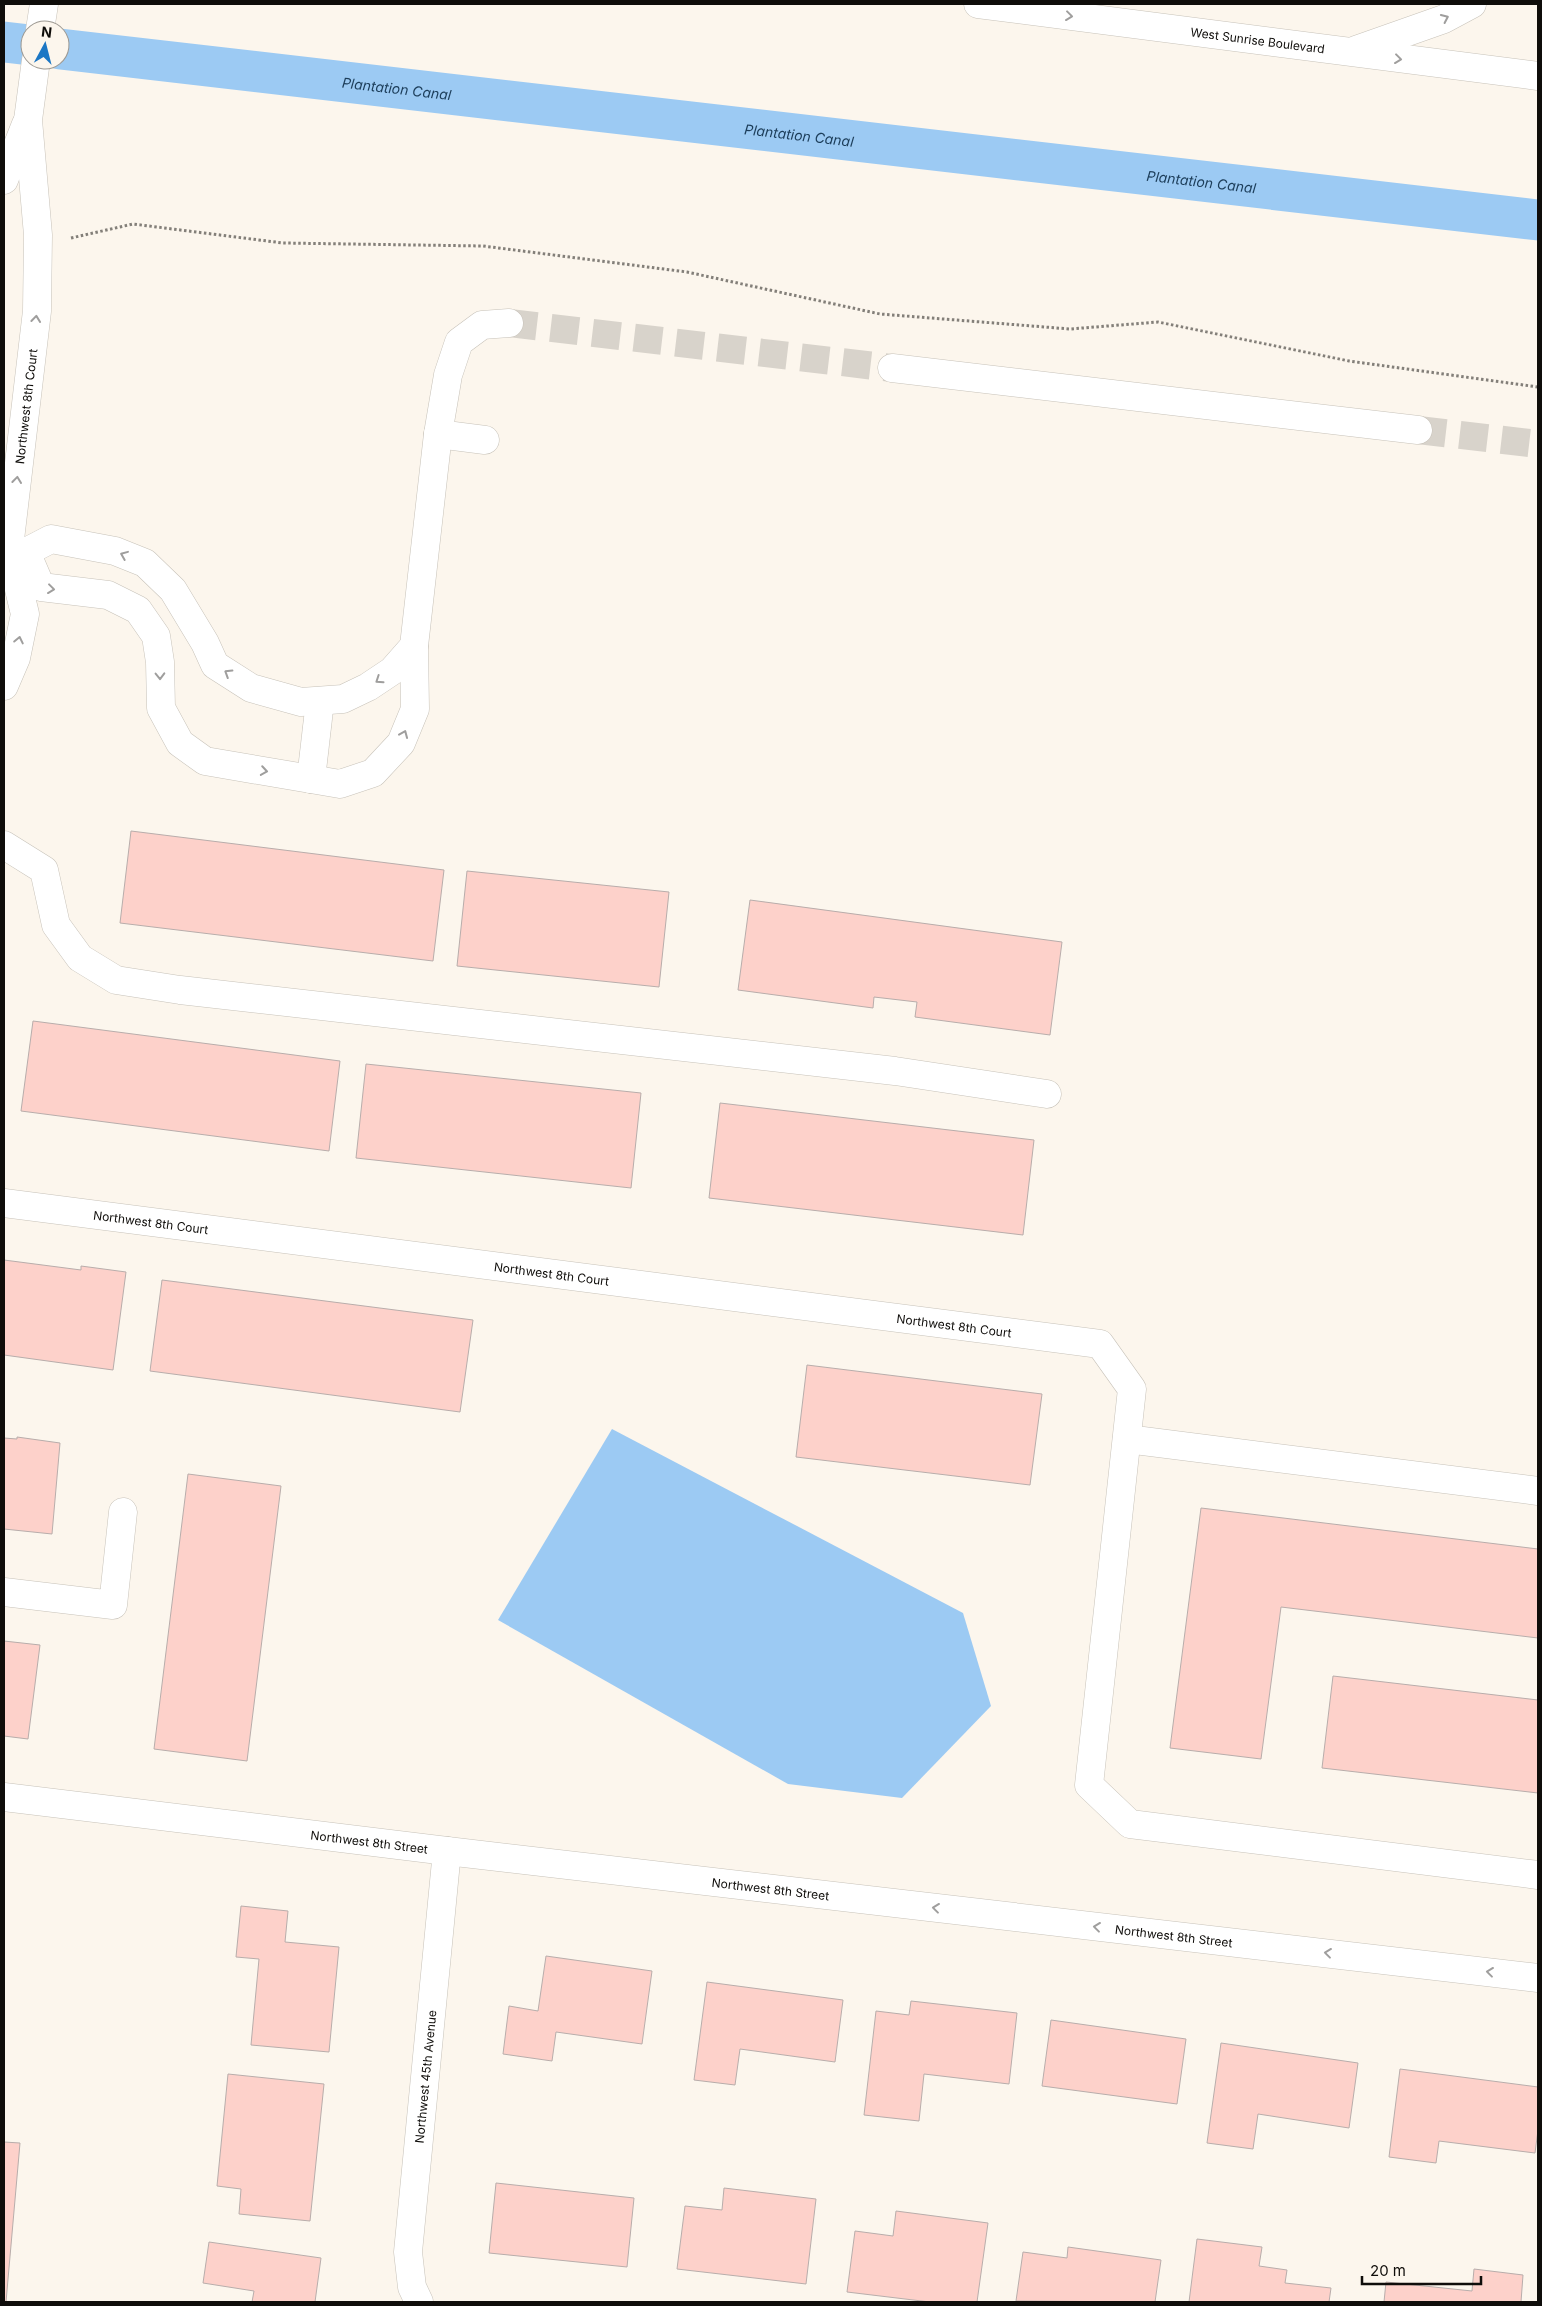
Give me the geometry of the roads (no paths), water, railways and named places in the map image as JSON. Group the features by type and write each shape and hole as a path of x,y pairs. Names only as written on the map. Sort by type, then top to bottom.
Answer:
{"street":[{"path":"42,20 44,4"},
{"name":"West Sunrise Boulevard","path":"978,4 1538,76"},
{"path":"1350,52 1444,19 1472,4"},
{"name":"Northwest 8th Court","path":"4,686 16,658 25,614 13,549 37,311 38,235 28,120 35,70"},
{"name":"Northwest 8th Court","path":"4,180 28,120"},
{"path":"414,646 392,671 368,687 343,700 301,702 251,688 216,665 173,590 145,563 115,551 51,538 13,549 41,587 108,596 138,610 156,636 160,662 161,708 180,743 205,761 340,784 374,773 401,742 415,709 414,646 438,434 448,375 459,342 482,324 509,322"},
{"path":"892,368 1418,430"},
{"path":"438,434 485,440"},
{"path":"311,779 320,701"},
{"path":"4,845 44,870 56,924 80,958 116,980 180,990 895,1071 1047,1094"},
{"name":"Northwest 8th Court","path":"4,1204 1100,1344 1132,1390 1127,1439"},
{"path":"1538,1491 1127,1439 1089,1785 1130,1824 1538,1875"},
{"path":"4,1592 113,1605 123,1512"},
{"name":"Northwest 8th Street","path":"4,1797 447,1851 1538,1978"},
{"name":"Northwest 45th Avenue","path":"419,2302 412,2287 408,2252 447,1851"}],"water":[{"path":"612,1429 963,1613 991,1706 902,1798 788,1784 498,1620"}],"waterway":[{"name":"Plantation Canal","path":"4,42 20,44"},
{"name":"Plantation Canal","path":"70,50 1538,220"}],"tunnel":[{"path":"509,323 892,368"},
{"path":"1418,430 1538,444"}]}
